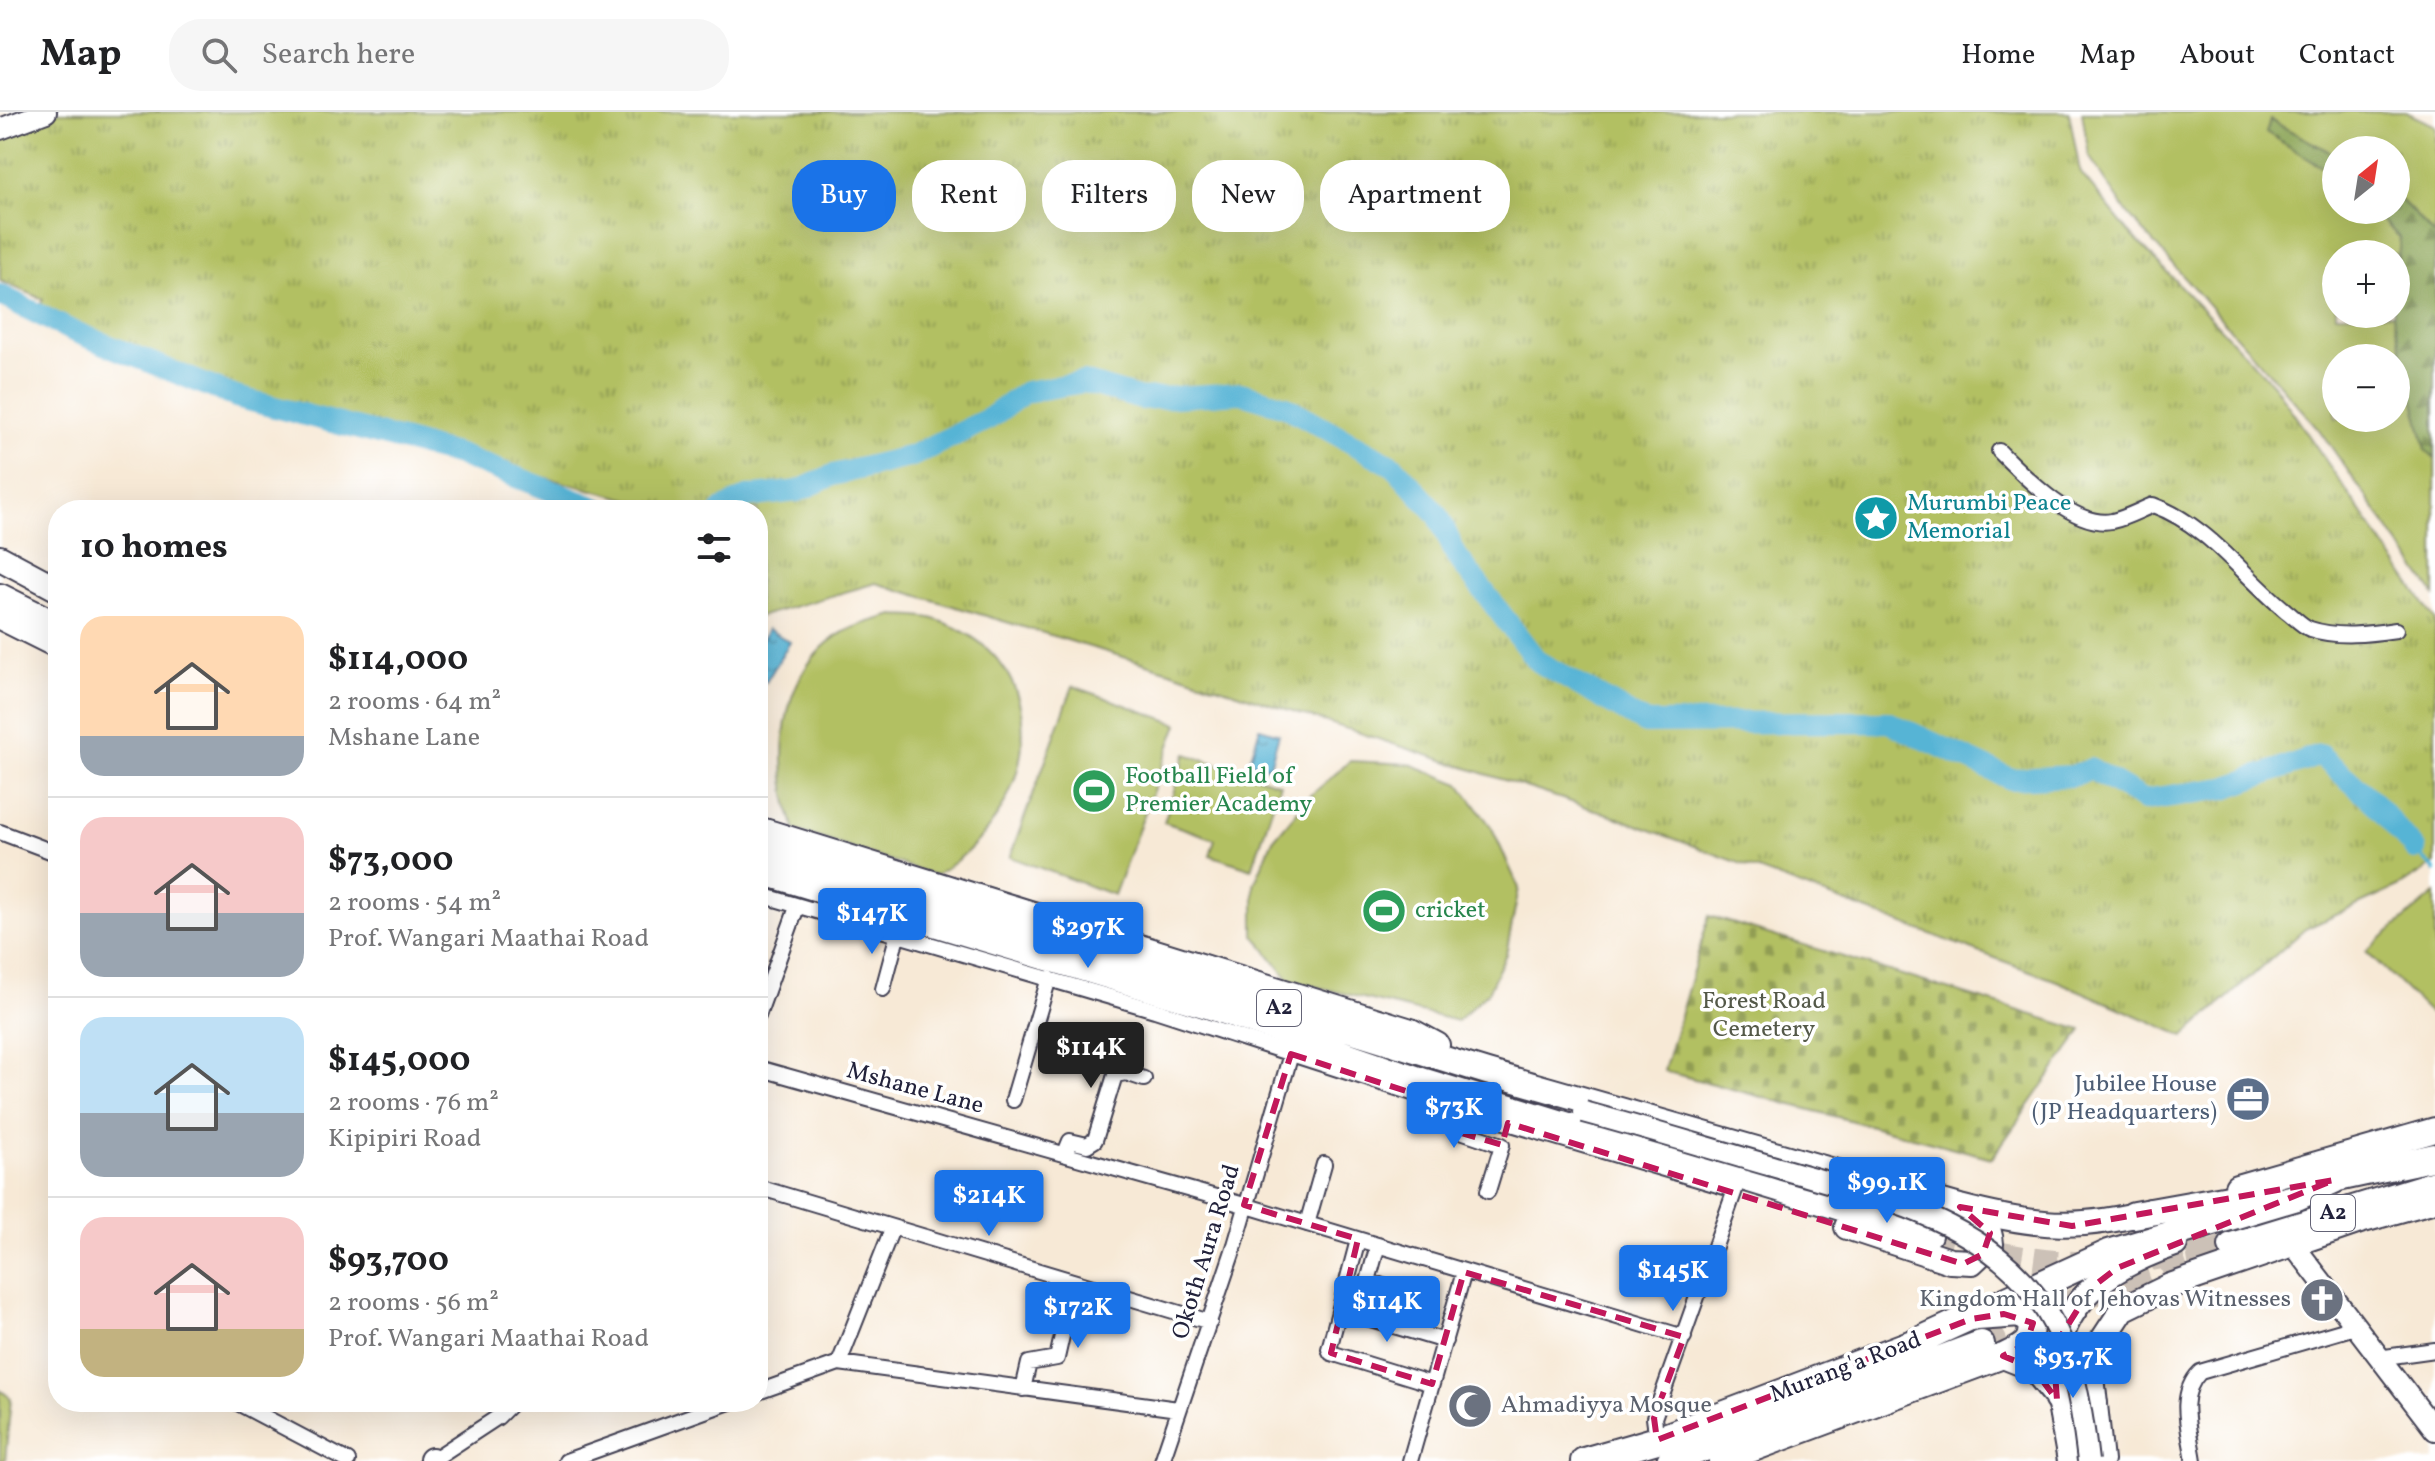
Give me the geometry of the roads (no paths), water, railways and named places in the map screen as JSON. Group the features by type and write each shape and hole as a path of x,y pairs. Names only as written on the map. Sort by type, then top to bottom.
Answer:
{"highway":[{"name":"Murang'a Road","path":"2134,1215 2334,1180 2435,1157"},
{"name":"Murang'a Road","path":"1664,1450 1971,1319 2109,1253 2146,1239 2297,1197 2334,1180"},
{"name":"A2","path":"2232,1246 2435,1184"},
{"name":"Murang'a Road","path":"1584,1461 1664,1450 1992,1350"}],"main road":[{"path":"0,129 46,112"},
{"path":"0,558 48,584"},
{"path":"0,576 48,602"},
{"path":"0,596 48,620"},
{"path":"0,617 48,641"},
{"path":"768,832 1411,1031 1434,1042 1452,1061"},
{"name":"A2","path":"768,851 1487,1072 2005,1219 2072,1226 2134,1215"},
{"name":"A2","path":"768,874 1207,1006 1384,1066 1929,1235"},
{"path":"1384,1066 1584,1112 1858,1191 1929,1216 1973,1239 2017,1274 2037,1297 2065,1346 2079,1387 2088,1461"},
{"path":"1487,1072 1584,1112"},
{"path":"2134,1215 2435,1130"},
{"path":"1735,1190 1950,1261 1972,1262 1991,1244 1990,1233 1987,1225 1960,1207"},
{"path":"2103,1461 2093,1367 2100,1344 2123,1309 2137,1300 2292,1243 2435,1200"},
{"name":"Murang'a Road","path":"2058,1401 2054,1360 2061,1336 2074,1309 2091,1288 2117,1268 2203,1234 2238,1215"},
{"path":"2292,1243 2435,1430"},
{"path":"1721,1461 1992,1350 2026,1344 2032,1331 2027,1319 2013,1314 1971,1319"},
{"path":"1992,1350 2033,1368 2051,1387 2058,1401 2068,1461"},
{"path":"2058,1401 2081,1392 2095,1404"}],"street":[{"path":"1999,451 2036,488 2078,515 2110,521 2153,505 2174,513 2224,551 2270,598 2309,629 2361,635 2396,630"},
{"path":"0,832 48,850"},
{"path":"768,897 1049,978 1462,1109 1735,1190 1654,1418 1664,1450"},
{"path":"768,988 797,907"},
{"path":"883,989 898,933"},
{"path":"1013,1100 1049,978"},
{"name":"Okoth Aura Road","path":"1162,1461 1210,1322 1291,1054"},
{"name":"Mshane Lane","path":"768,1071 1244,1205 1684,1337"},
{"path":"1065,1153 1070,1141 1087,1145 1095,1140 1115,1075 1126,1073 1144,1079"},
{"path":"1462,1109 1458,1130 1502,1145"},
{"path":"1488,1191 1508,1123"},
{"path":"1307,1224 1324,1164"},
{"path":"768,1190 1210,1322"},
{"path":"839,1363 892,1229"},
{"path":"1358,1240 1329,1349 1331,1353 1432,1384"},
{"path":"1378,1245 1368,1281 1407,1294"},
{"path":"1410,1461 1464,1272"},
{"path":"1023,1389 1029,1363 1057,1358 1074,1283"},
{"path":"1340,1310 1445,1341"},
{"path":"2194,1461 2186,1396 2191,1381 2200,1372 2355,1327"},
{"path":"2378,1358 2435,1350"},
{"path":"768,1388 839,1363 1178,1409"},
{"path":"255,1412 348,1461"},
{"path":"431,1461 503,1412"},
{"path":"566,1461 691,1412"}],"water":[{"path":"768,629 790,642 768,679"},
{"path":"1260,728 1279,734 1270,766 1260,769 1250,760"}],"waterway":[{"path":"0,295 70,330 236,397 459,455 575,500"},
{"path":"741,500 798,491 833,475 912,456 990,418 1025,392 1084,382 1141,399 1241,393 1285,406 1395,467 1438,515 1456,555 1537,661 1645,723 1888,722 2011,779 2072,776 2091,769 2144,800 2225,788 2320,755 2371,799 2415,849"},
{"path":"2415,849 2435,871"}],"tunnel":[{"path":"1929,1235 2026,1259 2087,1263"},
{"path":"2151,1259 2232,1246"},
{"path":"1981,1344 2088,1295 2232,1246"}],"place":[{"name":"Murumbi Peace Memorial","path":"1876,518"},
{"name":"Football Field of Premier Academy","path":"1094,791"},
{"name":"cricket","path":"1384,911"},
{"name":"Jubilee House (JP Headquarters)","path":"2248,1099"},
{"name":"Kingdom Hall of Jehovas Witnesses","path":"2322,1300"},
{"name":"Ahmadiyya Mosque","path":"1470,1406"}],"park label":[{"name":"Forest Road Cemetery","path":"1764,1016"}]}
